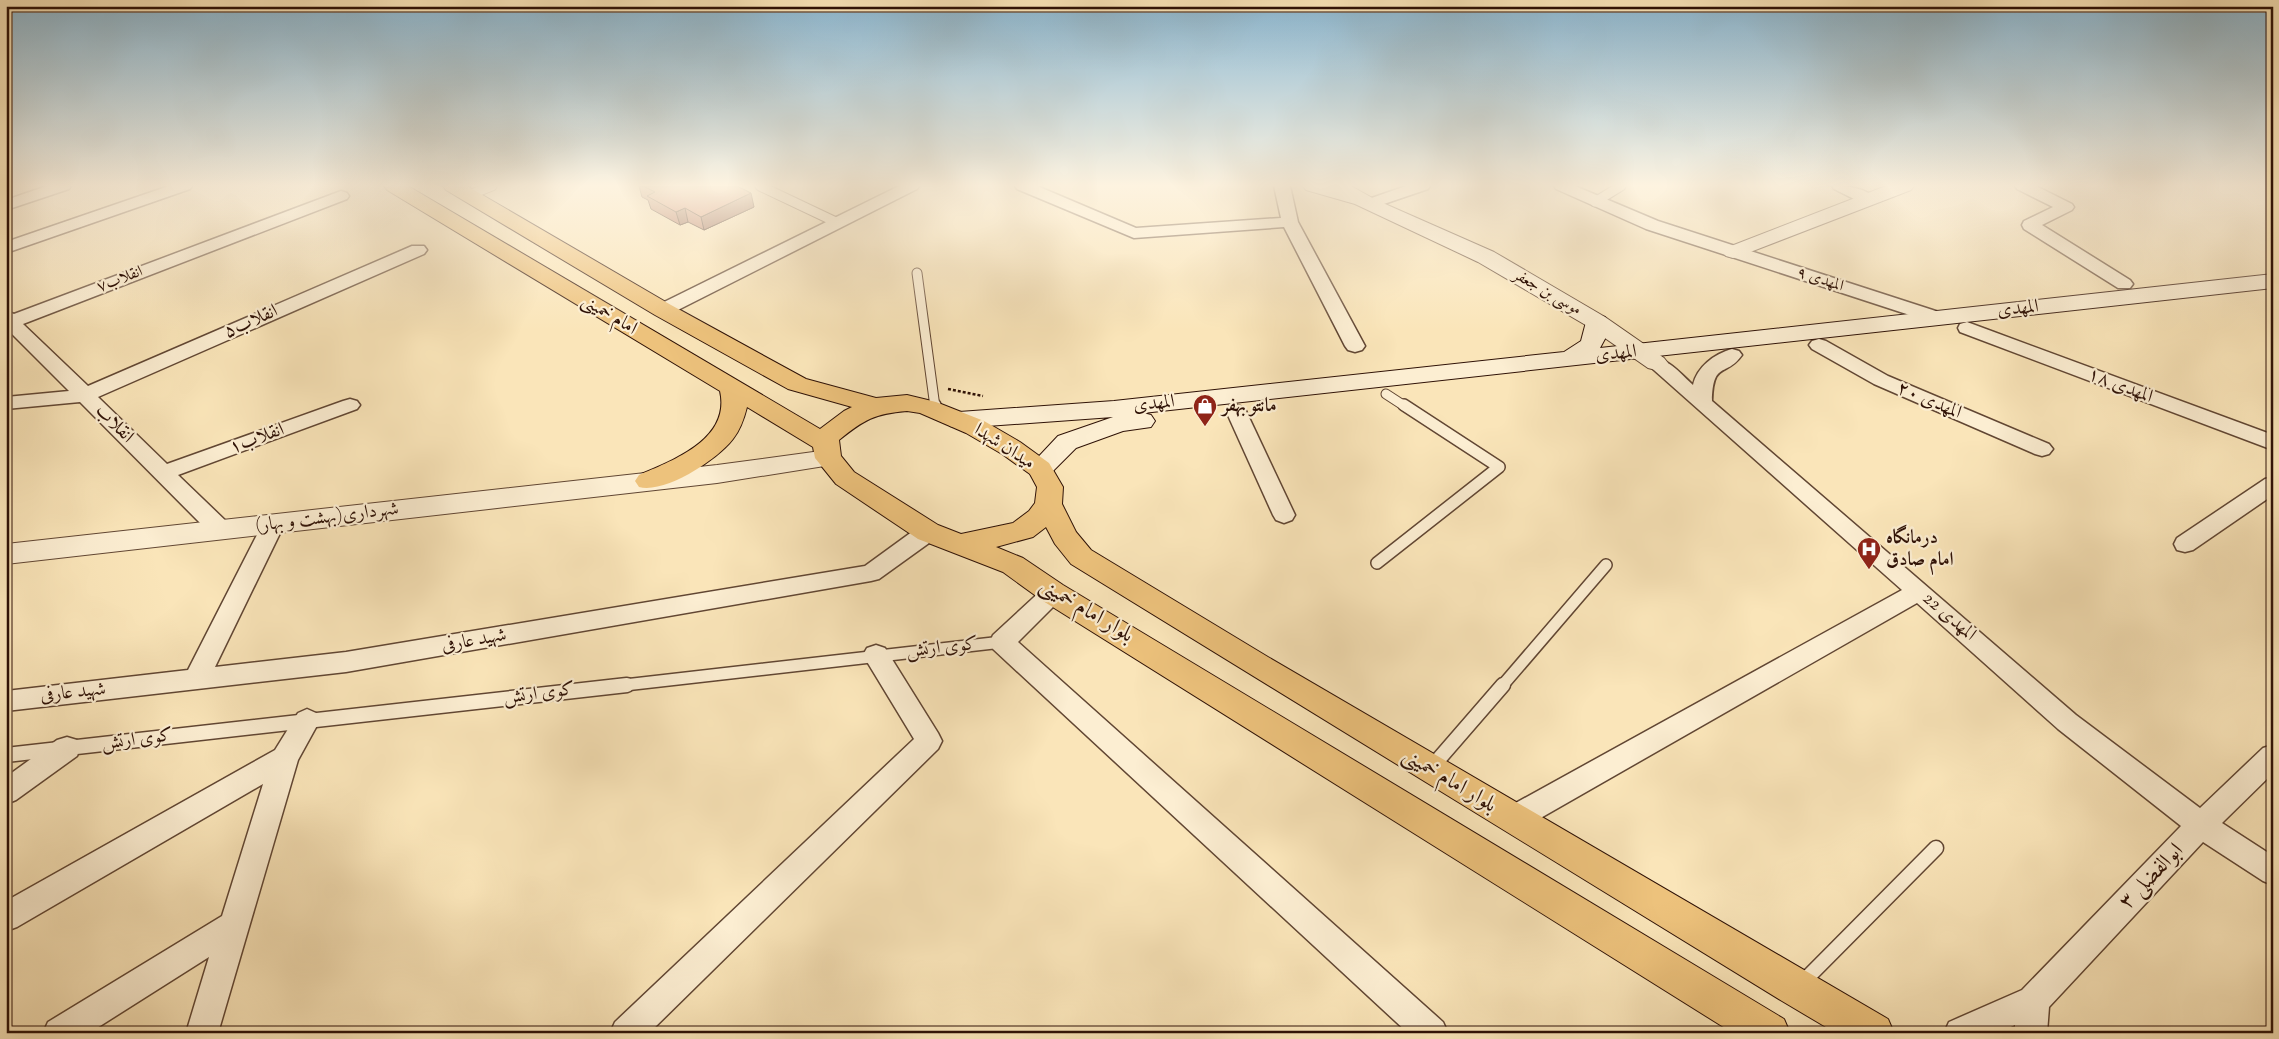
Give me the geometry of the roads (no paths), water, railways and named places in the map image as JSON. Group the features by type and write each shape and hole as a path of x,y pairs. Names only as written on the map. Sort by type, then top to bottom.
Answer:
{"main road":[{"name":"امام خمینی","path":"475,234 732,388 827,451"},
{"name":"امام خمینی","path":"535,234 663,310 797,384 876,406"},
{"name":"موسی بن جعفر","path":"1436,234 1486,257 1597,322 1648,357"},
{"path":"1733,252 1778,234"},
{"name":"المهدی","path":"947,415 1114,408 1568,359 1732,355 1967,328 2265,288"},
{"name":"المهدی","path":"1040,469 1068,442 1118,424 1386,394 1938,318 2200,296"},
{"path":"1568,359 1588,348 1596,338 1597,322"},
{"path":"708,374 723,376 744,367 742,355"},
{"path":"648,481 682,467 709,448 728,428 735,407 732,388"},
{"name":"میدان شهدا","path":"827,451 827,436 853,416 876,406 907,403 947,415 1011,448 1040,469 1050,487 1048,504"},
{"path":"827,451 845,478 928,532 960,544 1000,537 1023,530 1039,518 1048,504"},
{"name":"شهرداری(بهشت و بهار)","path":"6,554 648,481 827,451"},
{"name":"بلوار امام خمینی","path":"1048,504 1065,537 1081,557 1430,769 1874,1033"},
{"name":"بلوار امام خمینی","path":"960,544 1013,566 1053,593 1770,1033"},
{"path":"1130,639 1124,622 1127,615 1133,611 1149,608 1168,611"}],"street":[{"path":"6,248 45,234"},
{"name":"انقلاب۷","path":"8,320 238,234"},
{"path":"663,310 815,234"},
{"path":"1297,234 1355,346"},
{"name":"المهدی ۹","path":"1678,234 1938,318"},
{"path":"2045,234 2124,284"},
{"name":"انقلاب۵","path":"6,403 85,395 418,250"},
{"name":"انقلاب","path":"8,320 221,530"},
{"name":"المهدی ۱۸","path":"1967,328 2273,443"},
{"name":"المهدی ۲۰","path":"1819,345 1881,380 2042,449"},
{"path":"1702,402 1702,382 1710,368 1732,355"},
{"name":"المهدی 22","path":"1648,357 1919,591 2067,722 2201,825 2273,872"},
{"name":"انقلاب۱","path":"163,473 350,405"},
{"path":"1236,411 1284,515"},
{"path":"2185,544 2273,484"},
{"path":"196,680 273,525"},
{"name":"شهید عارفی","path":"6,700 346,662 871,573 928,532"},
{"path":"1513,818 1919,591"},
{"name":"کوی ارتش","path":"1002,642 1053,593"},
{"path":"1002,642 1432,1033"},
{"path":"626,1033 928,741 876,655"},
{"path":"202,1033 285,758 308,720"},
{"path":"6,792 66,748"},
{"name":"ابوالفضلی ۳","path":"2033,1001 2201,825 2273,756"},
{"path":"6,917 285,758"},
{"path":"58,1033 233,926"},
{"path":"1960,1033 2033,1001 2031,1033"}],"lane":[{"path":"917,273 947,415"},
{"path":"1377,563 1499,467 1386,394"},
{"path":"1430,769 1606,565"},
{"name":"کوی ارتش","path":"6,755 1002,642"},
{"path":"1796,988 1936,848"}],"place":[{"name":"مانتو بهفر","path":"1205,427"},
{"name":"درمانگاه امام صادق","path":"1869,570"}]}
